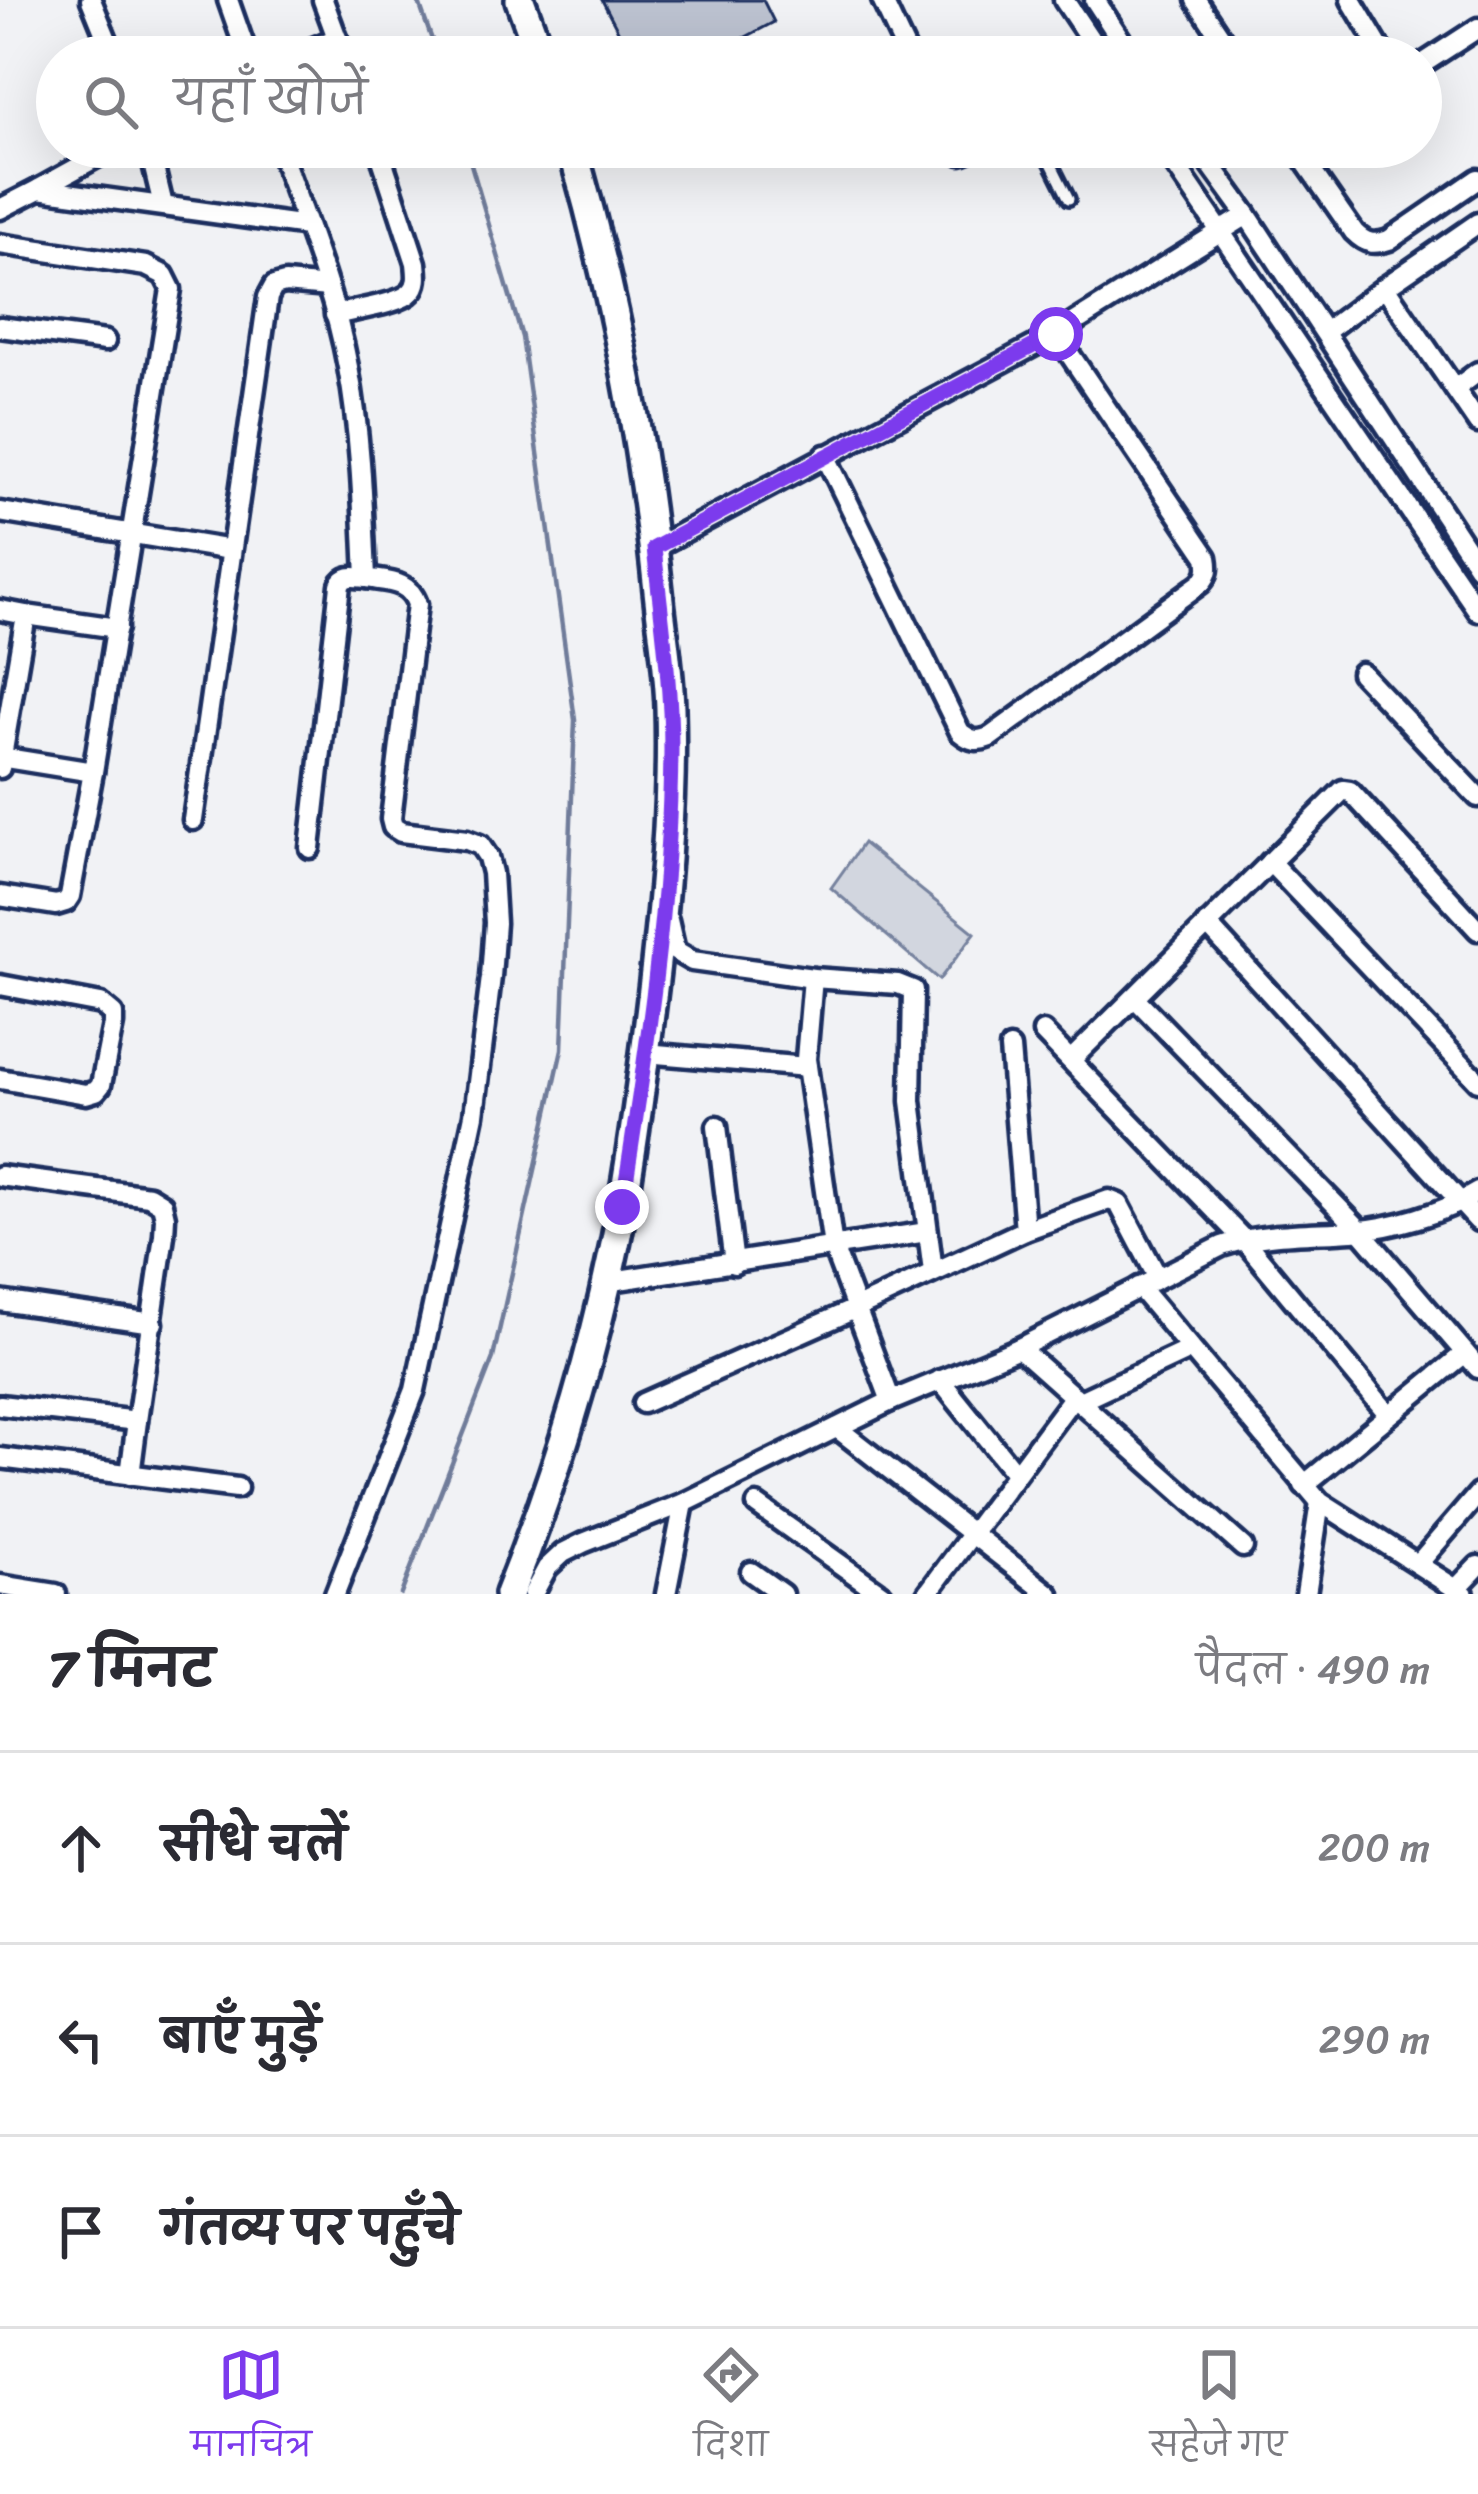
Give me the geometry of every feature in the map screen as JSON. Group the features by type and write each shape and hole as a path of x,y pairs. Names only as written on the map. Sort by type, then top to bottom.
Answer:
{"street":[{"path":"92,0 106,36"},
{"path":"228,0 241,36"},
{"path":"323,0 336,36"},
{"path":"520,0 533,36"},
{"path":"882,0 899,36"},
{"path":"1064,0 1088,36"},
{"path":"1095,0 1118,36"},
{"path":"1196,0 1220,36"},
{"path":"1351,0 1372,36"},
{"path":"1442,51 1478,28"},
{"path":"0,209 77,168"},
{"path":"153,168 163,205"},
{"path":"286,168 328,287 348,367 358,439 366,578"},
{"path":"335,315 405,297 415,289 416,263 385,168"},
{"path":"509,1594 557,1460 622,1207 664,897 670,780 670,702 637,435 577,168"},
{"path":"1178,168 1478,611"},
{"path":"1213,168 1478,566"},
{"path":"1314,168 1354,232 1376,244 1389,240 1478,179"},
{"path":"39,189 307,226"},
{"path":"654,548 1056,334 1247,215"},
{"path":"1324,332 1478,223"},
{"path":"0,244 146,266 164,275 171,289 70,896 56,904 0,896"},
{"path":"193,820 268,297 274,286 285,283 328,287"},
{"path":"1385,287 1478,423"},
{"path":"0,327 105,341"},
{"path":"825,454 960,732 979,741 990,737 1201,583 1209,567 1207,557 1056,334"},
{"path":"1455,388 1478,372"},
{"path":"0,512 231,550"},
{"path":"310,848 340,585 348,577 405,585 417,604 393,827 480,845 492,872 495,923 474,1114 415,1390 335,1594"},
{"path":"0,610 117,628"},
{"path":"26,615 1,761 93,772"},
{"path":"1361,673 1478,797"},
{"path":"1071,1060 1337,793 1346,790 1478,930"},
{"path":"1270,862 1478,1081"},
{"path":"664,897 672,943 682,957 898,984 913,990 911,1101 933,1271"},
{"path":"1207,924 1470,1197 1478,1221"},
{"path":"813,977 807,1067 833,1247 891,1400"},
{"path":"0,985 100,1004 113,1014 96,1091 86,1094 0,1079"},
{"path":"1135,998 1360,1230 1471,1361 1389,1415 1304,1485"},
{"path":"1043,1032 1243,1239 1389,1415"},
{"path":"1010,1048 1025,1230"},
{"path":"645,1053 807,1067"},
{"path":"717,1126 734,1264"},
{"path":"0,1176 149,1196 161,1204 164,1235 130,1475"},
{"path":"533,1594 547,1568 563,1553 684,1503 891,1400 1019,1348 1222,1246 1243,1239 1360,1230 1427,1215 1470,1197"},
{"path":"643,1402 1025,1230 1109,1200 1119,1204 1148,1282 1191,1349 1320,1502 1460,1592 1478,1566"},
{"path":"606,1282 927,1232"},
{"path":"0,1301 153,1323"},
{"path":"1019,1348 1244,1547"},
{"path":"928,1594 1015,1473 1077,1398 1191,1349"},
{"path":"940,1380 1015,1473"},
{"path":"0,1405 137,1421"},
{"path":"837,1428 1049,1594"},
{"path":"0,1457 236,1488"},
{"path":"1418,1564 1478,1494"},
{"path":"1306,1594 1320,1502"},
{"path":"666,1594 684,1503"},
{"path":"757,1504 882,1594"},
{"path":"751,1572 782,1594"},
{"path":"0,1585 56,1594"}],"lane":[{"path":"1054,168 1069,199"}],"shaded area":[{"path":"863,843 975,933 939,980 831,888"}],"building":[{"path":"602,0 763,0 774,22 748,36 621,36"}],"waterway":[{"path":"418,0 431,36"},
{"path":"401,1594 493,1358 562,1049 575,720 522,337 472,168"}],"route":[{"path":"622,1207 664,897 670,796 670,702 654,548 1056,334"}]}
